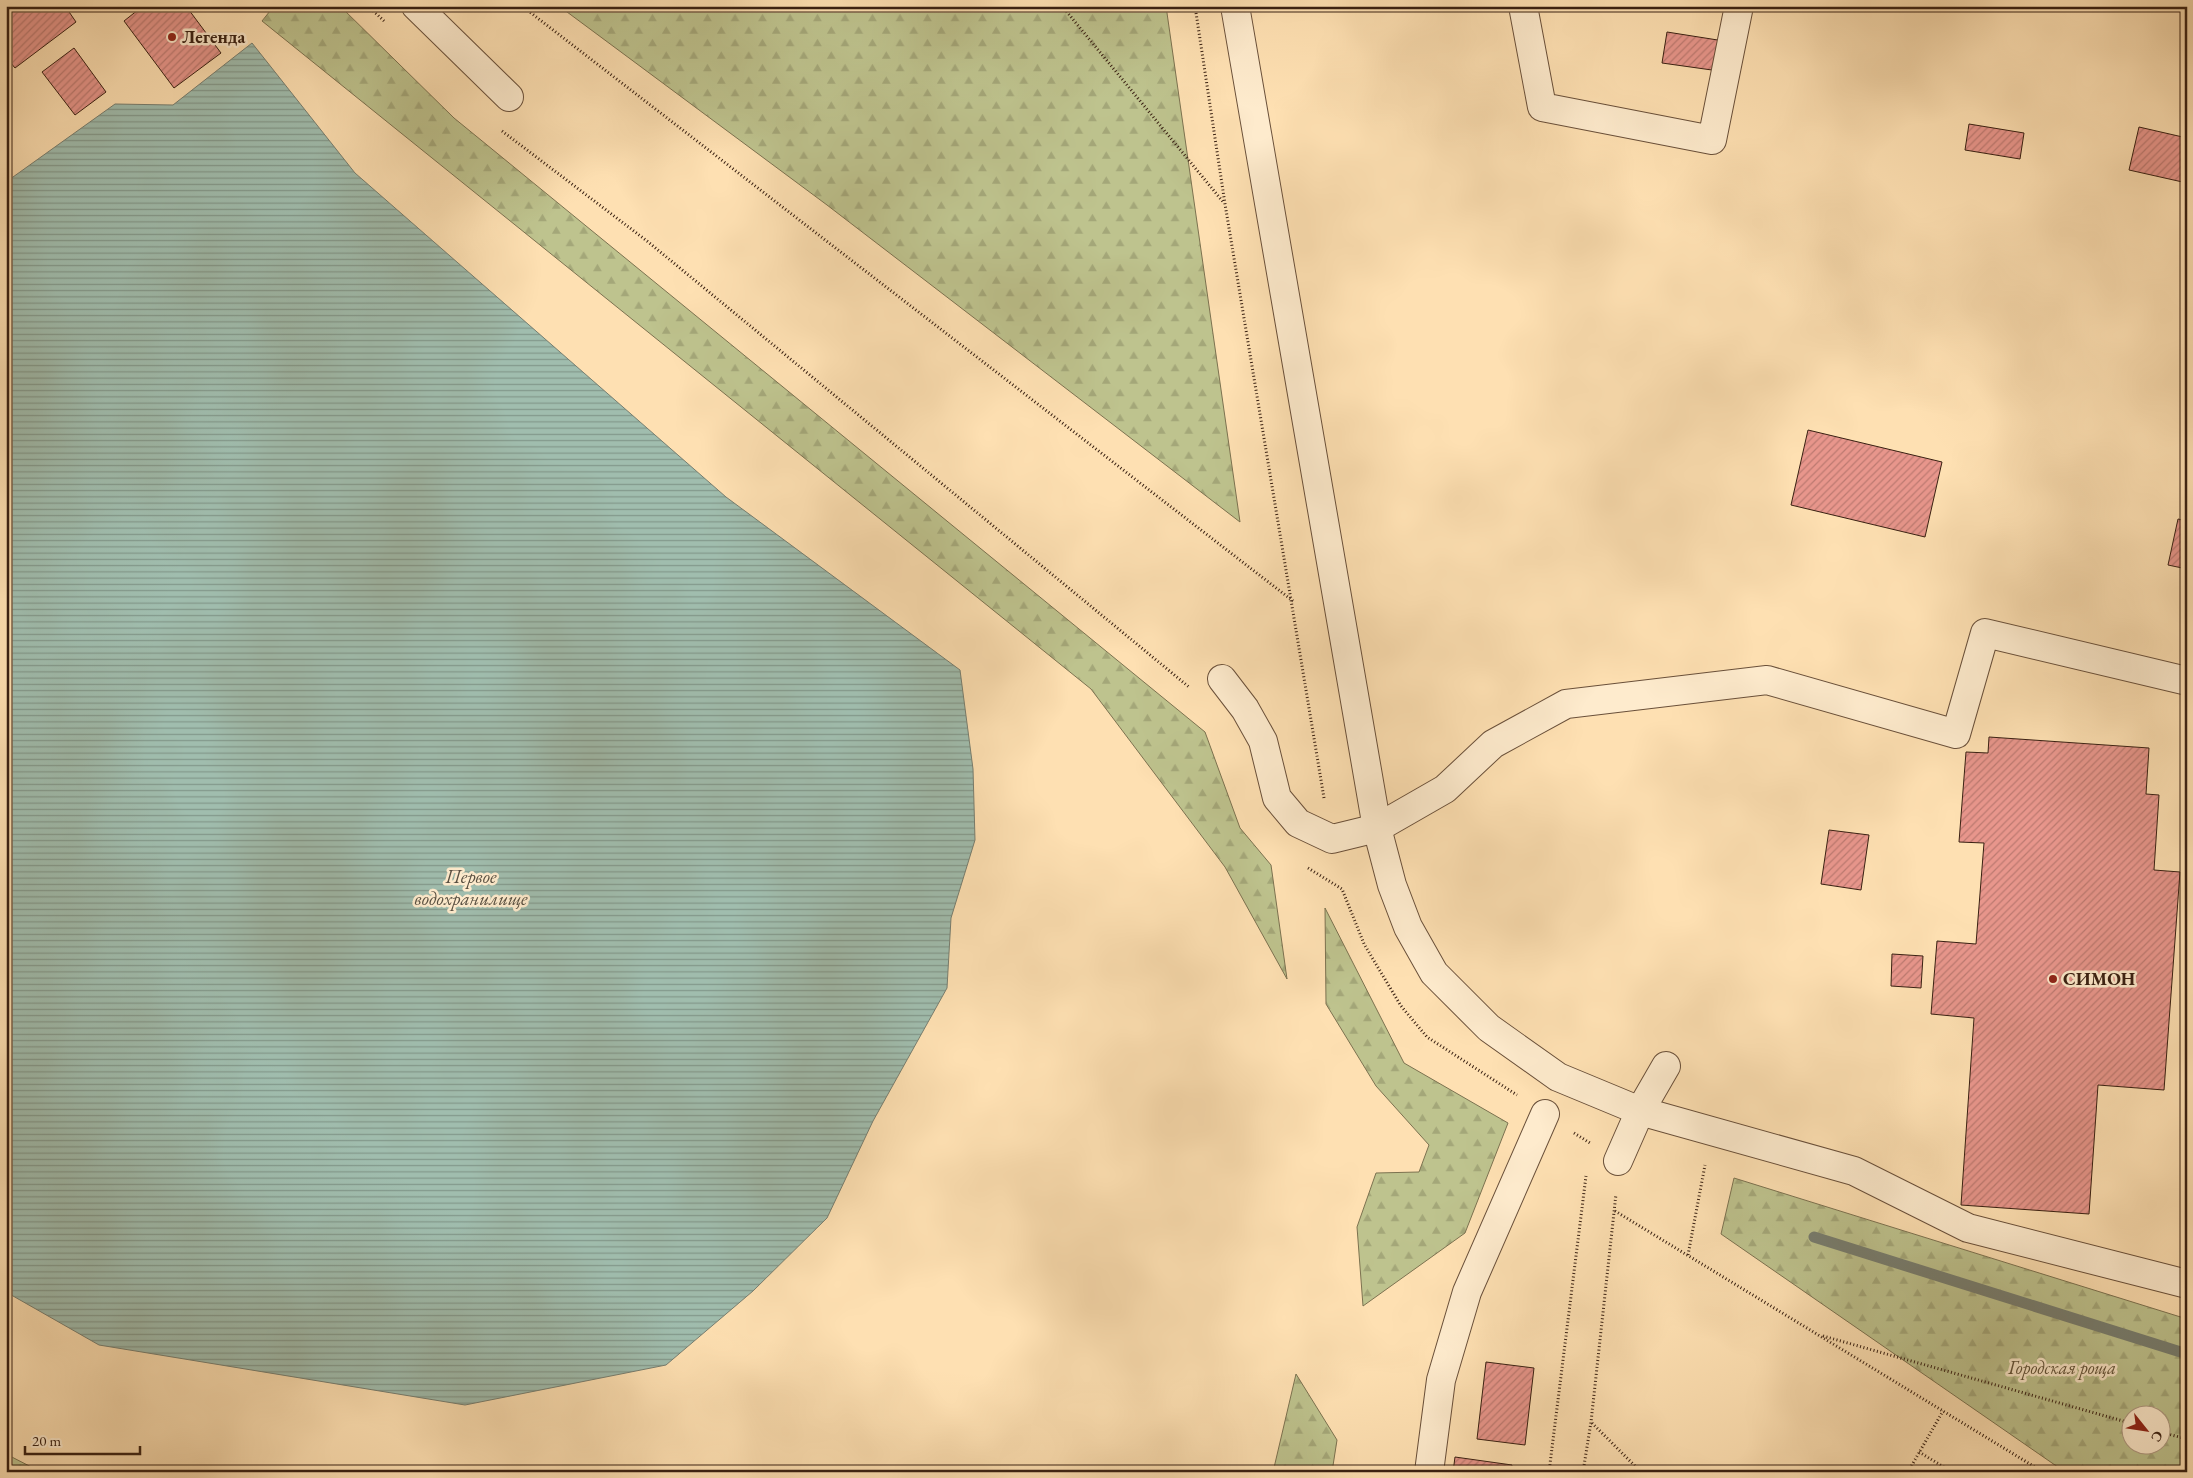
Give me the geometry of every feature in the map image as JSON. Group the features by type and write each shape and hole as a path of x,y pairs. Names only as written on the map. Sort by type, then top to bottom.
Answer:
{"lane":[{"path":"416,6 509,97"},
{"path":"1235,6 1377,828 1392,885 1408,927 1434,973 1489,1028 1558,1077 1640,1111 1854,1171 1968,1228 2187,1284"},
{"path":"1523,6 1542,107 1712,140 1739,6"},
{"path":"1222,679 1245,709 1263,741 1277,798 1298,822 1332,839 1377,828 1445,789 1493,744 1566,704 1767,680 1956,734 1985,633 2187,681"},
{"path":"1618,1161 1640,1111 1666,1066"},
{"path":"1428,1472 1441,1380 1467,1292 1545,1114"}],"path":[{"path":"368,6 389,26"},
{"path":"522,6 1293,601"},
{"path":"1062,6 1225,204"},
{"path":"1195,6 1225,204 1293,601 1326,808"},
{"path":"500,129 655,247 1193,690"},
{"path":"1301,864 1342,889"},
{"path":"1688,1255 1711,1131"},
{"path":"1583,1472 1591,1422 1615,1211 1618,1161 1590,1143 1589,1153"},
{"path":"1549,1472 1587,1172"},
{"path":"1615,1211 2043,1472"},
{"path":"1818,1334 2120,1420"},
{"path":"1908,1472 1943,1411"},
{"path":"1591,1422 1641,1472"},
{"path":"2170,1435 2187,1439"},
{"path":"1919,1452 1952,1472"}],"green space":[{"path":"274,6 340,6 454,118 1205,732 1240,828 1271,865 1287,979 1225,867 1091,689 262,21"},
{"path":"559,6 1166,6 1240,522 827,205"},
{"path":"1325,908 1404,1063 1508,1123 1465,1233 1363,1306 1357,1227 1376,1173 1419,1172 1429,1145 1376,1086 1326,1004"},
{"name":"Городская роща","path":"1734,1178 2187,1319 2187,1472 2065,1472 1721,1234"},
{"path":"1296,1374 1337,1440 1332,1472 1273,1472"},
{"path":"6,1454 41,1472 6,1472"}],"water":[{"name":"Первое водохранилище","path":"252,43 355,173 726,497 960,670 973,769 975,840 951,918 947,988 873,1121 827,1218 753,1291 666,1365 465,1405 99,1345 6,1292 6,182 115,104 173,105"}],"building":[{"path":"6,6 65,6 76,22 15,68 6,57"},
{"name":"Легенда","path":"143,6 186,6 221,53 174,88 124,21"},
{"path":"1667,32 1724,41 1719,71 1662,63"},
{"path":"74,48 106,92 75,115 42,72"},
{"path":"1969,124 2024,133 2020,159 1965,150"},
{"path":"2139,127 2187,138 2187,183 2129,170"},
{"path":"1808,430 1942,462 1925,537 1791,505"},
{"path":"2178,519 2187,521 2187,569 2168,565"},
{"name":"СИМОН","path":"1989,737 2149,748 2146,794 2159,795 2154,870 2180,872 2164,1090 2098,1085 2089,1214 1961,1205 1974,1018 1931,1014 1937,941 1976,944 1984,843 1959,842 1966,752 1988,753"},
{"path":"1829,830 1869,835 1861,890 1821,884"},
{"path":"1892,954 1923,956 1921,988 1891,986"},
{"path":"1486,1362 1534,1368 1525,1445 1477,1439"},
{"path":"1455,1457 1512,1465 1511,1472 1453,1472"}],"waterway":[{"path":"1814,1237 2187,1354"}],"place":[{"name":"Легенда","path":"172,37"},
{"name":"СИМОН","path":"2053,979"}]}
